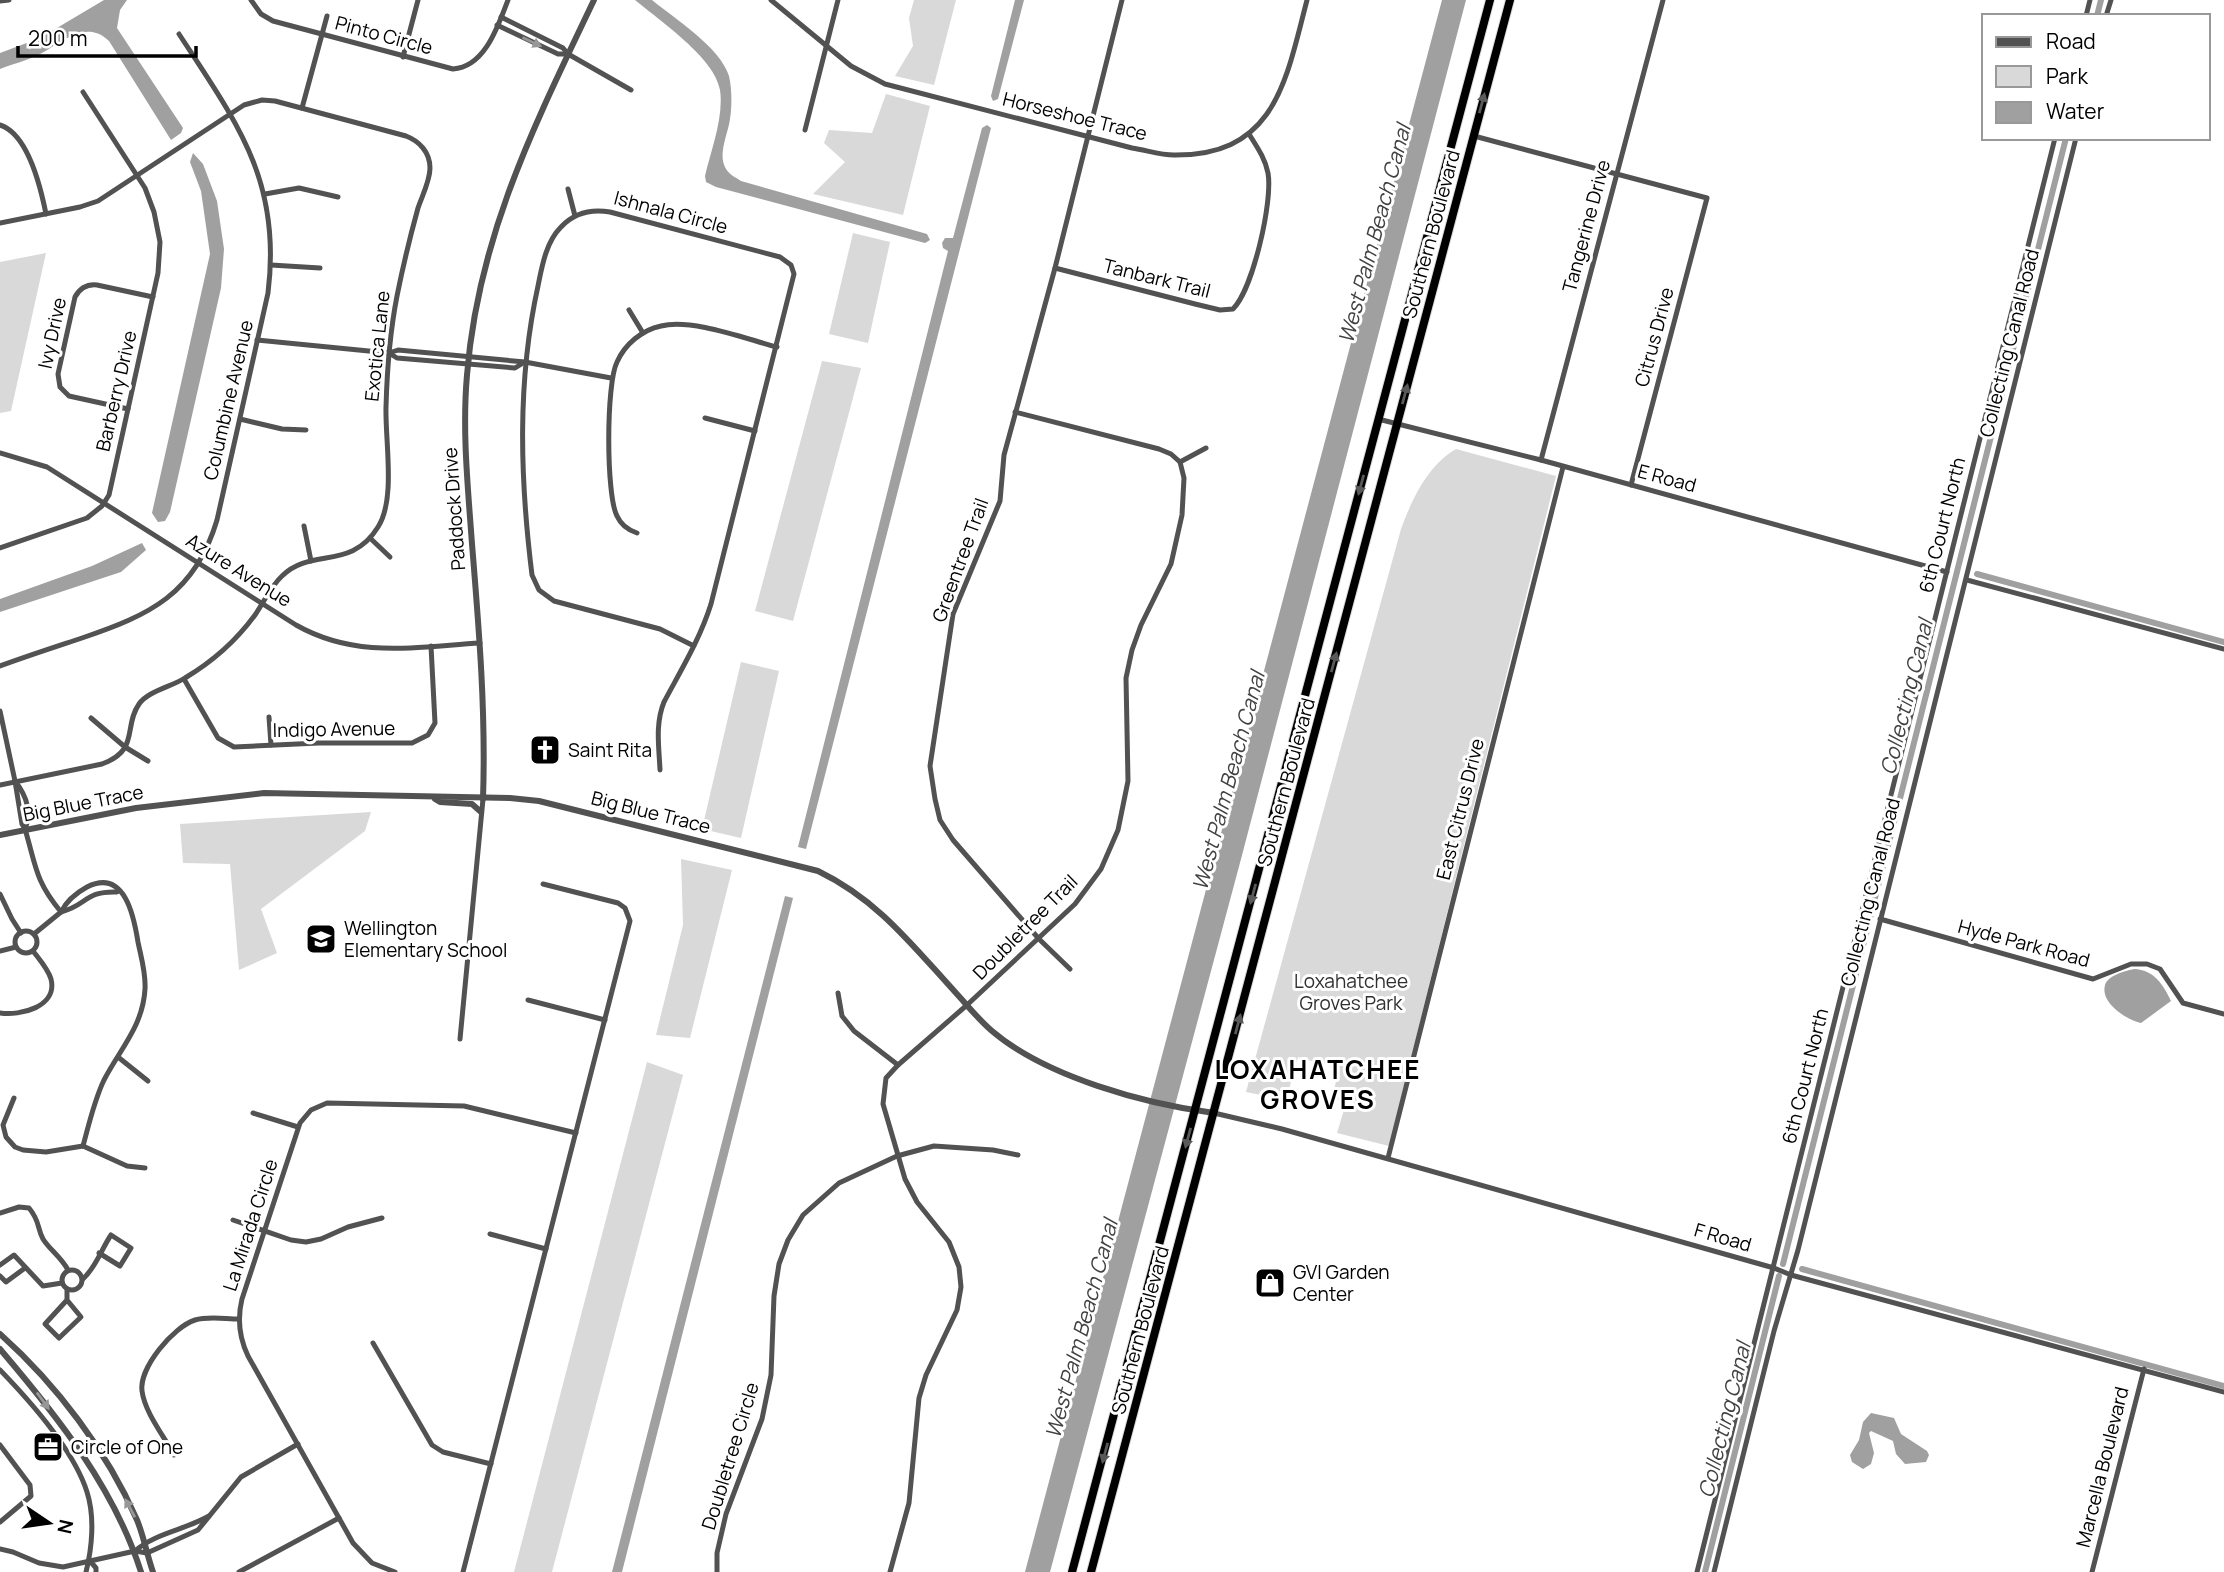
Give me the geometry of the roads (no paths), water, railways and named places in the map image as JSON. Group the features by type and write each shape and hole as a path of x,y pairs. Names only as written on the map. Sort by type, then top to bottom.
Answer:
{"highway":[{"name":"Southern Boulevard","path":"1072,1572 1490,0"},
{"name":"Southern Boulevard","path":"1091,1572 1510,0"}],"street":[{"path":"0,1 9,0"},
{"name":"Pinto Circle","path":"251,0 257,10 268,19 449,69 465,67 476,61 508,0"},
{"path":"403,57 418,0"},
{"name":"Paddock Drive","path":"460,1039 483,799 485,731 466,467 465,406 468,360 477,295 501,207 593,0"},
{"name":"Horseshoe Trace","path":"771,0 859,71 885,84 1171,155 1215,152 1249,134 1267,116 1288,74 1307,0"},
{"path":"805,130 838,0"},
{"name":"Greentree Trail","path":"1070,969 1039,939 953,840 940,820 930,766 953,614 1000,501 1004,455 1055,268 1122,0"},
{"name":"Tangerine Drive","path":"1541,460 1663,0"},
{"path":"302,108 327,16"},
{"path":"501,17 563,48 568,54 631,90"},
{"path":"497,25 558,54 568,54"},
{"name":"Columbine Avenue","path":"0,666 139,617 178,588 198,563 217,520 268,293 271,265 270,228 265,194 254,158 231,114 179,34"},
{"name":"Barberry Drive","path":"83,92 149,197 159,232 160,258 153,298 104,503"},
{"name":"Exotica Lane","path":"0,223 89,204 248,103 262,100 302,108 410,138 420,145 427,155 429,176 403,268 389,353 386,405 388,499 383,518 370,538"},
{"path":"0,125 10,130 31,161 40,183 46,214"},
{"name":"Tanbark Trail","path":"1055,268 1220,310 1233,309 1242,300 1247,286 1270,189 1263,156 1249,134"},
{"path":"1474,135 1616,174"},
{"name":"6th Court North","path":"1697,1572 2055,140"},
{"name":"Collecting Canal Road","path":"1714,1572 1961,594 1967,580 2076,140"},
{"name":"Citrus Drive","path":"1616,174 1707,198 1631,485"},
{"path":"265,194 299,188 338,197"},
{"path":"568,190 575,216 561,226 548,248 533,309 525,362 522,446 531,570 537,587 554,601 660,629 694,646"},
{"name":"Ishnala Circle","path":"575,216 592,211 610,212 780,257 793,269 794,278 711,604 694,646 660,711 660,770"},
{"path":"271,265 320,268"},
{"name":"Ivy Drive","path":"128,409 69,396 60,387 58,374 75,297 80,289 93,285 153,298"},
{"path":"629,310 643,333"},
{"path":"637,533 622,524 613,506 609,444 611,378 622,353 643,333 661,326 690,325 777,347"},
{"path":"257,340 389,353 398,350 468,360 525,362 611,378"},
{"path":"1015,412 1159,449 1180,462 1206,448"},
{"path":"705,418 755,431"},
{"path":"240,419 282,429 306,430"},
{"name":"E Road","path":"1378,419 1541,460 1947,572"},
{"name":"Azure Avenue","path":"0,453 47,467 306,631 337,643 370,649 480,642"},
{"name":"Doubletree Trail","path":"898,1065 1039,939 1075,904 1101,869 1118,830 1128,781 1126,678 1141,625 1171,564 1182,515 1184,478 1180,462"},
{"name":"East Citrus Drive","path":"1388,1158 1563,467"},
{"path":"0,548 88,518 104,503"},
{"path":"304,526 311,561"},
{"path":"0,785 103,764 115,758 125,747 139,703 203,667 233,641 283,575 297,565 345,555 370,538 390,557"},
{"path":"1967,580 2224,649"},
{"name":"Indigo Avenue","path":"184,679 221,741 238,747 408,743 421,740 431,731 436,718 431,646"},
{"path":"0,711 16,781 23,791 30,818 25,829 38,879 61,912"},
{"path":"269,717 271,745"},
{"path":"91,718 125,747 148,761"},
{"name":"Big Blue Trace","path":"0,835 136,808 264,793 510,798 539,801 818,871 859,893 882,912 991,1030 1032,1059 1135,1097 1214,1113"},
{"path":"433,798 440,802 472,804 481,812"},
{"path":"61,912 65,903 92,885 107,883 121,892 132,910 145,985 140,1017 97,1095 83,1146"},
{"path":"463,1572 629,925 628,912 618,903 543,884"},
{"path":"34,934 61,912 72,909 97,892 121,892"},
{"path":"0,894 22,933"},
{"path":"0,911 7,910"},
{"name":"Hyde Park Road","path":"1880,919 2093,979 2131,964 2147,964 2160,969 2183,1003 2224,1014"},
{"path":"16,947 16,940 22,933 34,934"},
{"path":"33,951 37,943 34,934"},
{"path":"0,951 16,947"},
{"path":"16,947 24,953 33,951"},
{"path":"0,1013 40,1006 47,999 51,980 33,951"},
{"path":"838,993 842,1016 854,1031 898,1065 887,1078 883,1104 897,1156 905,1179 918,1202 949,1242 959,1267 961,1287 957,1310 926,1375 919,1398 909,1503 890,1572"},
{"path":"528,1000 605,1020"},
{"path":"118,1058 148,1081"},
{"path":"14,1098 3,1125 4,1133 11,1144 23,1150 46,1152 83,1146 127,1166 145,1168"},
{"path":"253,1112 298,1127 311,1110 327,1103 439,1105 482,1109 576,1133"},
{"name":"F Road","path":"1214,1113 1388,1158 1791,1275 2224,1392"},
{"name":"La Mirada Circle","path":"298,1127 242,1298 239,1319 244,1347 361,1554 380,1567 396,1572"},
{"name":"Doubletree Circle","path":"717,1572 717,1553 726,1514 762,1419 771,1375 774,1296 779,1264 803,1215 839,1183 897,1156 934,1146 993,1150 1018,1155"},
{"path":"0,1213 29,1208 38,1219 43,1239 68,1270"},
{"path":"233,1220 296,1241 311,1242 382,1218"},
{"path":"489,1234 546,1249"},
{"path":"0,1265 14,1255 43,1286 64,1286 76,1290 94,1269 99,1254 111,1235 131,1248 120,1266 99,1254"},
{"path":"0,1276 6,1282 25,1268"},
{"path":"68,1270 78,1271 83,1279"},
{"path":"67,1300 45,1324 59,1338 81,1317 67,1300 62,1277 68,1270"},
{"path":"174,1455 144,1399 142,1381 147,1367 177,1331 189,1322 203,1319 239,1319"},
{"path":"0,1334 49,1384 80,1423 110,1468 137,1521 153,1572"},
{"path":"373,1343 429,1442 447,1453 491,1464"},
{"path":"0,1349 35,1390 89,1464 112,1501 135,1551 141,1572"},
{"path":"0,1370 51,1431 82,1480 91,1513 90,1561 86,1572"},
{"name":"Marcella Boulevard","path":"2092,1572 2144,1370"},
{"path":"0,1549 53,1566 68,1566 135,1551 147,1553 198,1530 241,1477 298,1444"},
{"path":"0,1445 30,1485 31,1496 0,1522"},
{"path":"135,1551 144,1543 193,1525 211,1514"},
{"path":"239,1572 339,1518"},
{"path":"90,1561 96,1572"}],"water":[{"path":"104,0 127,0 120,10 117,28 183,128 181,133 171,140 109,41 100,35 82,32 73,35 33,57 0,69 0,53 40,38"},
{"path":"635,0 652,0 696,34 724,65 730,81 731,103 723,162 730,173 741,181 927,234 930,240 925,243 716,187 706,182 705,176 720,111 720,90 716,78 698,53"},
{"path":"1015,0 1024,0 998,99 993,101 991,96"},
{"path":"1442,0 1466,0 1241,859 1050,1572 1025,1572"},
{"path":"987,125 991,128 806,849 798,847 948,251 943,248 942,243 945,238 953,238 982,128"},
{"path":"193,153 203,164 217,201 224,249 221,288 170,512 165,521 158,522 152,513 210,254 201,191 190,162"},
{"path":"142,543 146,550 121,572 0,612 0,599 92,566"},
{"path":"785,896 793,898 622,1572 612,1572"},
{"path":"2134,969 2147,972 2157,979 2171,1001 2141,1023 2116,1010 2105,992 2105,985 2110,979"},
{"path":"1871,1413 1894,1418 1901,1434 1927,1451 1929,1455 1926,1462 1905,1464 1896,1454 1893,1441 1871,1431 1869,1433 1874,1453 1871,1464 1863,1469 1852,1462 1850,1455 1859,1440 1863,1422"}],"waterway":[{"name":"Collecting Canal","path":"2098,14 2101,0"},
{"name":"Collecting Canal","path":"1783,1264 2065,140"},
{"path":"1977,574 2224,642"},
{"path":"1802,1269 2224,1386"},
{"name":"Collecting Canal","path":"1705,1572 1779,1276"}],"place":[{"name":"Saint Rita","path":"545,750"},
{"name":"Wellington Elementary School","path":"321,939"},
{"name":"GVI Garden Center","path":"1270,1283"},
{"name":"Circle of One","path":"48,1447"}],"district":[{"name":"LOXAHATCHEE GROVES","path":"1318,1085"}],"water label":[{"name":"West Palm Beach Canal","path":"1375,234"},
{"name":"West Palm Beach Canal","path":"1229,781"},
{"name":"West Palm Beach Canal","path":"1082,1329"}],"park label":[{"name":"Loxahatchee Groves Park","path":"1351,992"}]}
